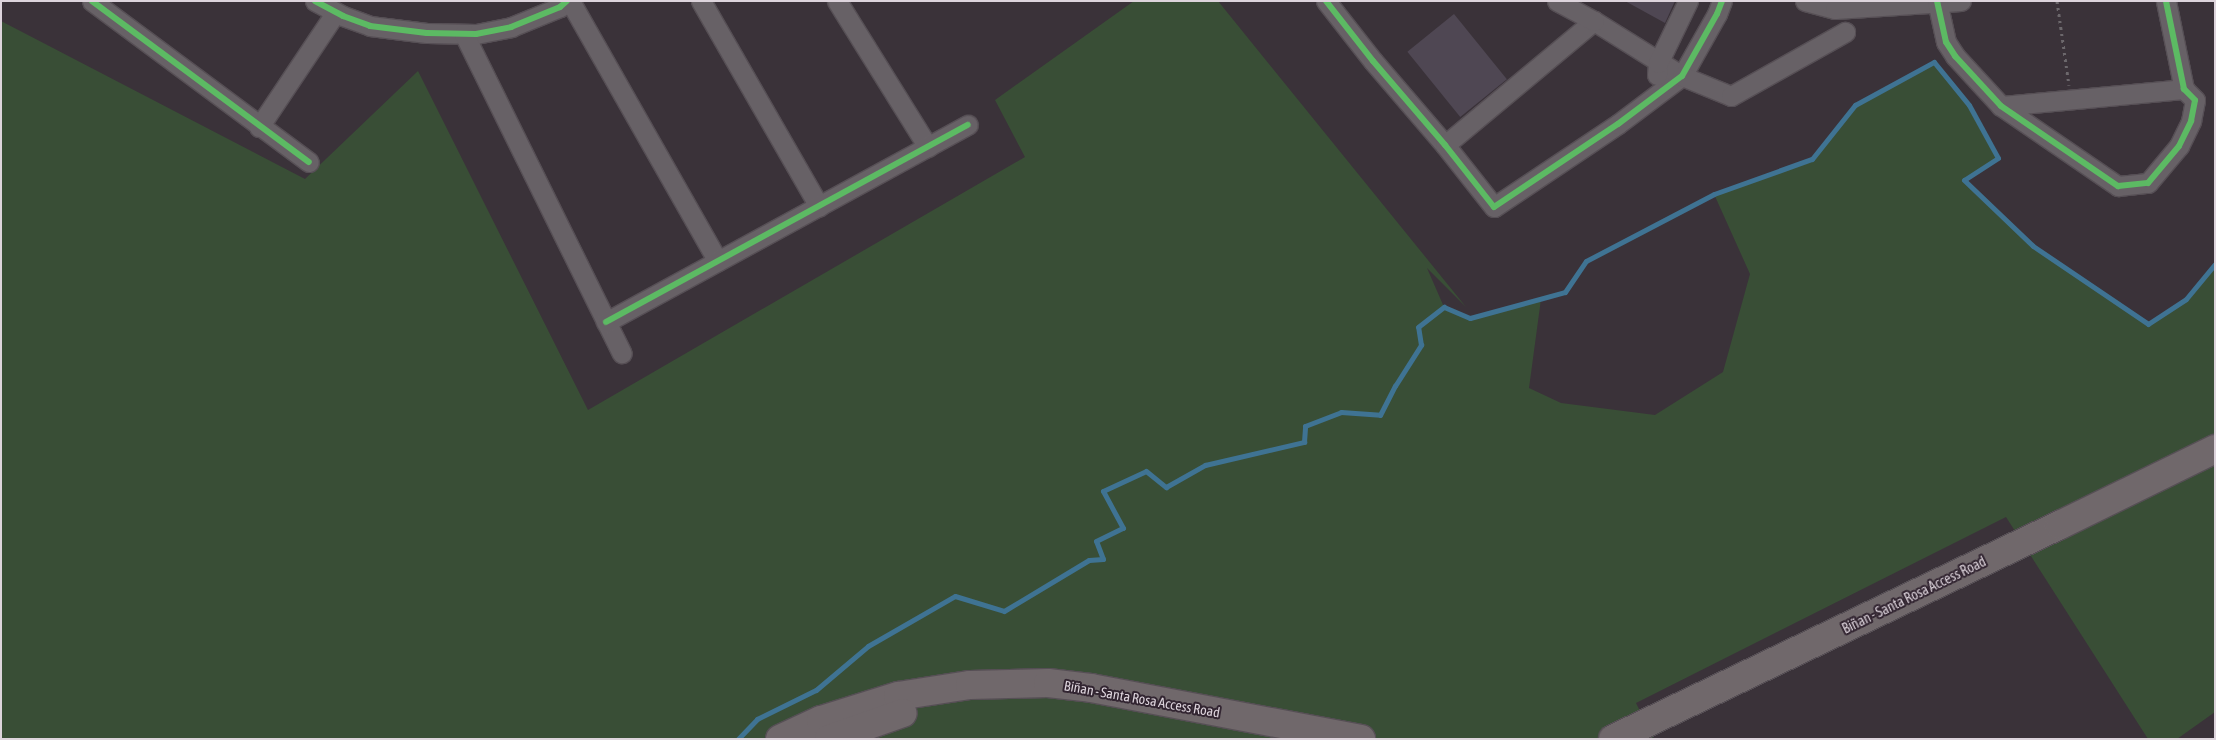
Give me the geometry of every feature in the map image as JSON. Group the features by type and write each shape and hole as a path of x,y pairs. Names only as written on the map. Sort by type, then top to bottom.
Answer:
{"main road":[{"name":"Biñan - Santa Rosa Access Road","path":"1652,739 2064,532 2215,448"},
{"name":"Biñan - Santa Rosa Access Road","path":"1614,739 2064,532 2215,467"},
{"name":"Biñan - Santa Rosa Access Road","path":"780,739 821,720 898,696 970,685 1048,683 1095,697 1266,739"},
{"name":"Biñan - Santa Rosa Access Road","path":"829,739 898,714 964,702 1095,697 1361,739"}],"street":[{"path":"92,1 259,127 309,162"},
{"path":"315,1 370,26 427,33 464,34 476,34 511,27 560,7 568,1 718,261"},
{"path":"701,1 819,206"},
{"path":"837,1 928,147"},
{"path":"1326,1 1385,76 1446,145 1494,207 1618,124 1682,76 1717,14 1722,1"},
{"path":"1557,1 1594,20 1658,64 1731,96 1845,32"},
{"path":"1656,94 1658,64 1688,1"},
{"path":"1805,1 1835,9 1961,1"},
{"path":"1938,3 1946,42 1955,56 2001,106 2118,186 2148,183 2179,146 2191,121 2195,100 2184,89 2166,1"},
{"path":"259,127 336,12"},
{"path":"1446,145 1594,20"},
{"path":"464,34 622,353"},
{"path":"2001,106 2184,89"},
{"path":"606,322 968,125"}],"path":[{"path":"2057,1 2071,100"}],"green space":[{"path":"1134,1 1218,1 1466,307 1427,268 1444,307 1470,318 1541,299 1529,388 1561,403 1655,415 1723,372 1750,274 1714,194 1812,159 1855,105 1934,62 1969,105 1998,158 1965,181 2034,246 2148,323 2186,299 2215,264 2215,712 2177,739 2148,739 2006,517 1636,703 1654,739 1,739 1,21 305,179 418,71 588,410 1025,157 995,100"}],"building":[{"path":"1625,1 1675,1 1665,23"},
{"path":"1454,14 1507,79 1460,117 1407,52"}],"waterway":[{"path":"738,739 757,719 816,690 868,646 955,596 1004,611 1089,560 1103,559 1096,541 1123,528 1103,491 1146,471 1166,487 1205,465 1304,442 1305,426 1341,412 1380,415 1395,386 1421,345 1418,327 1444,307 1470,318 1565,292 1586,261 1714,194 1812,159 1855,105 1934,62 1969,105 1998,158 1964,180 2033,246 2148,324 2186,299 2215,264"}],"cycle path":[{"path":"92,1 309,162"},
{"path":"315,1 343,16 370,26 427,33 476,34 511,27 560,7 567,1"},
{"path":"1326,1 1494,207 1618,124 1682,76 1717,14 1722,1"},
{"path":"1937,1 1946,42 1955,56 2001,106 2118,186 2148,183 2179,146 2191,121 2195,100 2184,89 2166,1"},
{"path":"606,322 968,125"}]}
